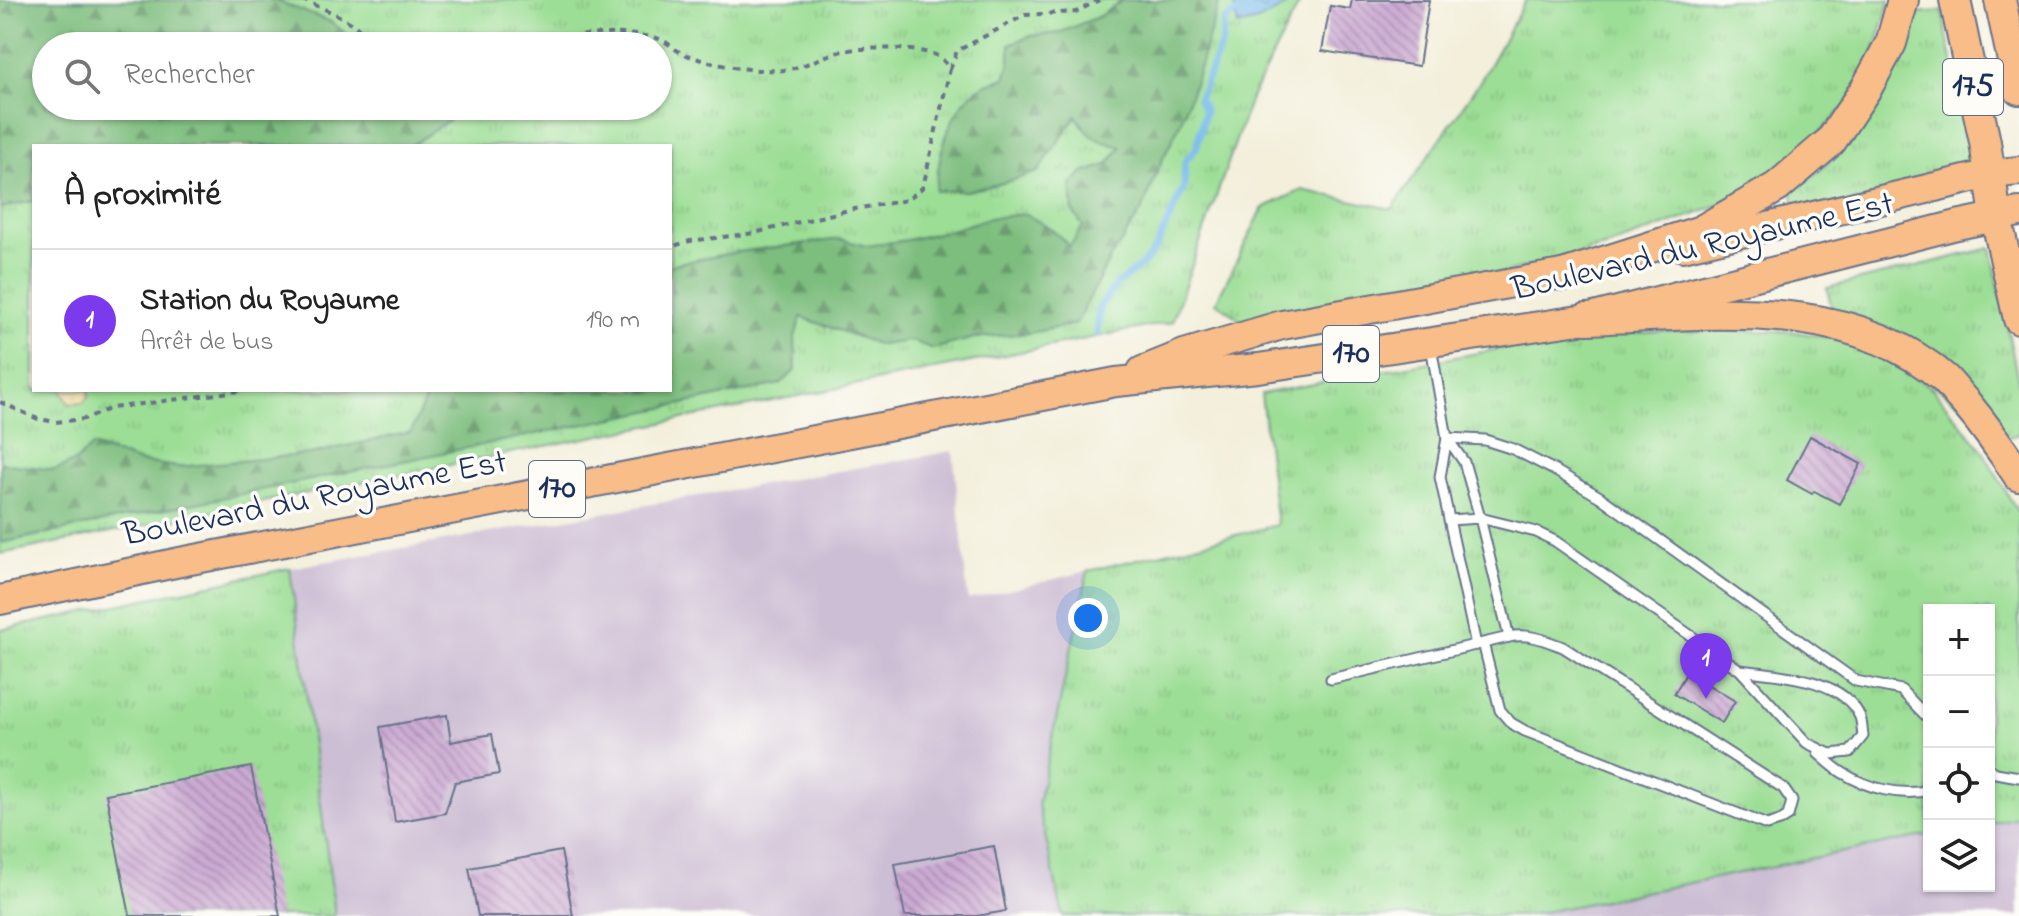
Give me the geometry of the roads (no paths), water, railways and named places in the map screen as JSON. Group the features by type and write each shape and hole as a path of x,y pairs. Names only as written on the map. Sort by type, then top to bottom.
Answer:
{"highway":[{"path":"1563,275 1701,231 1777,187 1831,141 1867,87 1891,43 1903,0"},
{"name":"175","path":"1955,0 2005,172 2019,319"},
{"name":"175","path":"2000,0 2019,89"},
{"path":"1586,319 1728,314 1805,318 1864,332 1911,354 1946,380 1989,431 2019,476"}],"main road":[{"name":"Boulevard du Royaume Est","path":"1116,382 1184,354 1282,325 1563,275 2005,172"},
{"name":"Boulevard du Royaume Est","path":"0,600 180,562 1116,382 1258,368 1586,319 2007,215"}],"lane":[{"path":"1331,679 1480,644 1509,637 1535,637 1563,647 1783,788 1792,801 1788,816 1767,825 1525,731 1511,723 1500,710 1480,644 1440,477 1447,438 1430,342"},
{"path":"1447,438 1464,462 1509,637"},
{"path":"1447,438 1485,440 1513,449 1554,470 1600,497 1856,681 1901,690 1923,713"},
{"path":"1449,520 1480,518 1536,532 1555,541 1740,670 1807,743 1842,773 1897,792 1923,792"},
{"path":"1740,670 1810,680 1847,699 1860,717 1863,736 1850,752 1830,754 1807,743"},
{"path":"1995,773 2019,777"}],"water":[{"path":"1233,0 1286,0 1285,6 1258,21 1238,26"}],"waterway":[{"path":"1097,334 1100,306 1117,284 1144,263 1156,248 1184,187 1185,161 1196,149 1205,111 1199,99 1222,43 1224,21 1237,12"}],"place":[{"name":"Station du Royaume","path":"1706,699"}]}
